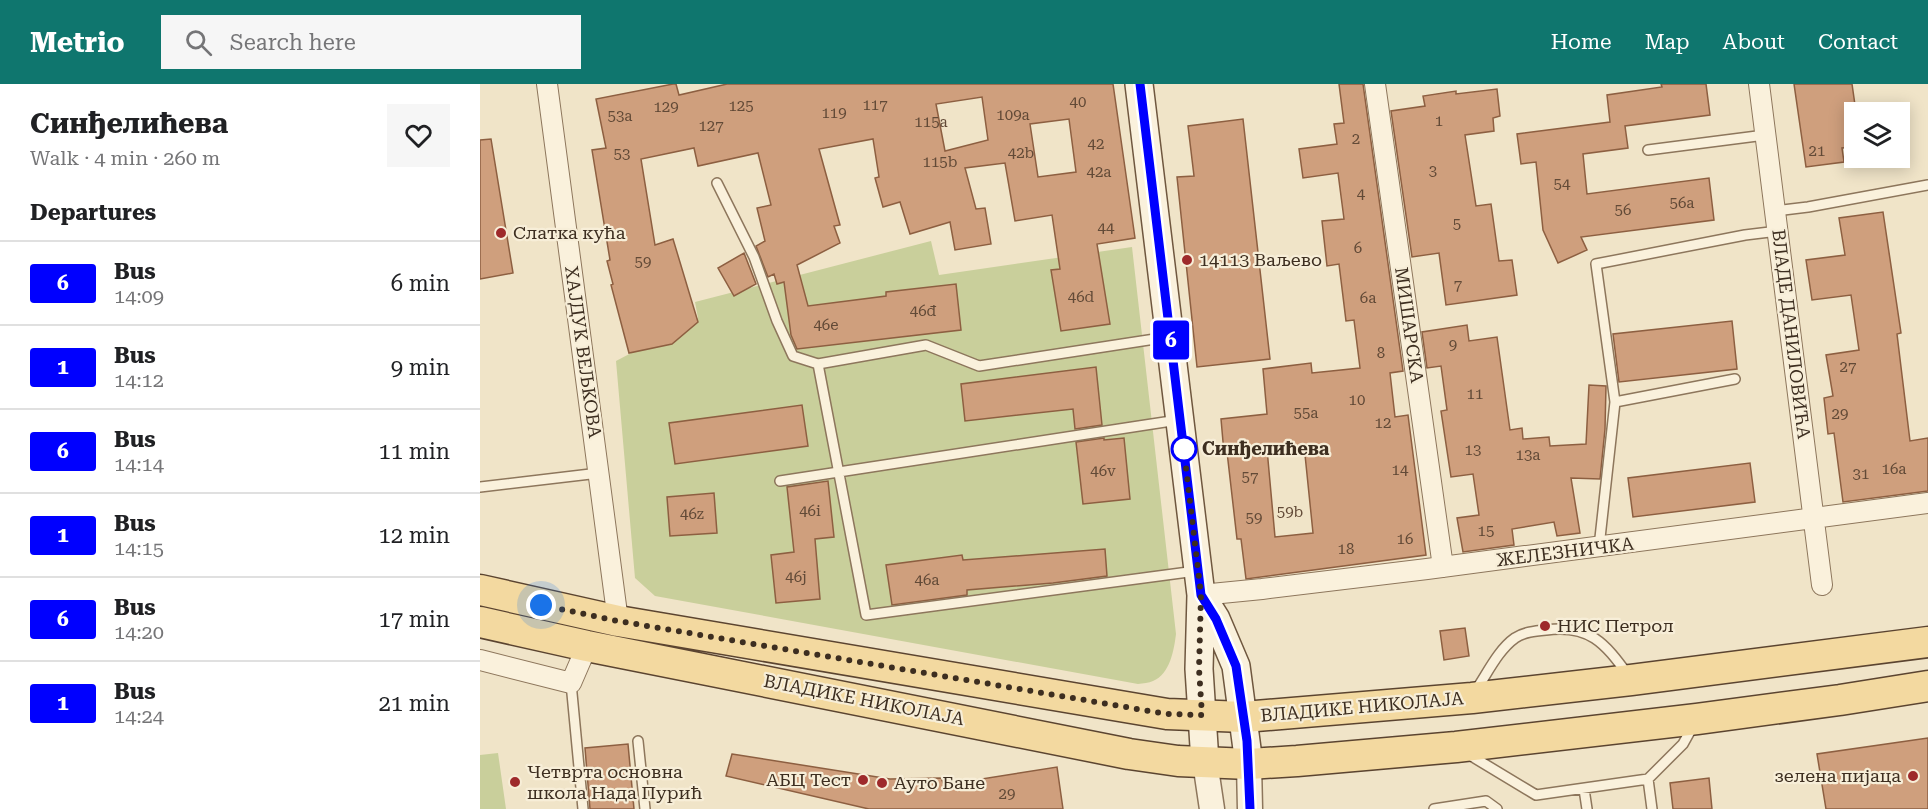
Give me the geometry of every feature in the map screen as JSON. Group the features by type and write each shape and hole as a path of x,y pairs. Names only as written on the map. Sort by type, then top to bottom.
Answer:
{"main road":[{"path":"1140,84 1200,583 1199,669 1205,762"},
{"path":"1200,583 1236,666 1249,764"},
{"name":"ВЛАДИКЕ НИКОЛАЈА","path":"480,590 618,621 1167,714 1244,717 1472,698 1928,642"},
{"name":"ВЛАДИКЕ НИКОЛАЈА","path":"480,621 587,646 1129,754 1178,761 1249,764 1456,747 1697,719 1928,686"}],"street":[{"name":"ХАЈДУК ВЕЉКОВА","path":"548,84 618,621"},
{"name":"МИШАРСКА","path":"1375,84 1443,567"},
{"name":"ВЛАДЕ ДАНИЛОВИЋА","path":"1759,84 1822,585"},
{"name":"ЖЕЛЕЗНИЧКА","path":"1200,583 1262,590 1928,503"},
{"path":"480,660 571,683 587,646"},
{"path":"1205,762 1212,809"},
{"path":"1249,764 1250,809"}],"lane":[{"path":"1648,150 1766,135"},
{"path":"717,183 754,257 777,321 793,356 818,364 926,345 979,366 1170,337"},
{"path":"1599,547 1615,402 1596,264 1745,235 1808,207 1928,185"},
{"path":"818,364 866,615 1200,583"},
{"path":"1615,402 1735,379"},
{"path":"780,481 1180,420"},
{"path":"480,488 599,473"},
{"path":"1472,698 1514,639 1526,632 1549,629 1569,628 1587,633 1600,641 1631,680"},
{"path":"571,683 583,809"},
{"path":"1456,747 1536,795 1648,779 1683,744 1697,719"},
{"path":"638,741 645,809"},
{"path":"1648,779 1652,809"},
{"path":"1584,789 1587,809"},
{"path":"1434,809 1486,801 1497,809"}],"green space":[{"path":"931,241 939,275 1132,247 1176,634 1167,667 1159,678 1138,684 655,596 635,578 616,361 698,318 695,302"},
{"path":"498,753 506,809 480,809 480,755"}],"building":[{"path":"673,84 676,84 679,95 727,84 1113,84 1135,238 1097,244 1110,324 1061,331 1051,270 1060,269 1052,215 1015,221 1005,163 965,168 976,209 985,208 991,244 955,250 950,222 910,234 900,202 883,207 875,178 879,177 873,139 819,149 840,225 834,226 840,243 797,265 808,306 886,296 886,292 956,284 961,330 797,349 791,335 784,282 777,284 774,274 768,277 756,246 765,241 757,208 771,205 758,153 698,166 694,148 641,159 655,245 673,239 698,322 672,344 629,353 611,285 613,284 607,261 610,260 592,150 606,148 596,99","holes":["982,97 988,140 945,151 936,104","1069,119 1076,172 1038,177 1030,124"]},
{"path":"1339,84 1363,84 1403,371 1390,373 1395,417 1408,415 1426,555 1246,579 1241,539 1237,539 1221,419 1267,414 1263,369 1311,363 1312,373 1360,368 1354,320 1346,321 1339,264 1327,266 1322,221 1344,219 1338,173 1303,178 1299,149 1337,144 1334,124 1344,123","holes":["1304,445 1313,533 1275,537 1267,449"]},
{"path":"1661,84 1706,84 1710,115 1625,126 1628,148 1583,154 1587,194 1709,178 1714,220 1581,237 1587,250 1558,263 1543,230 1536,162 1521,164 1517,134 1610,122 1607,95 1662,87"},
{"path":"1794,84 1852,84 1855,102 1844,102 1844,148 1842,148 1844,162 1806,167"},
{"path":"1497,89 1500,116 1493,118 1494,131 1465,135 1476,206 1491,204 1499,261 1512,260 1517,295 1446,305 1439,253 1412,257 1391,111 1425,106 1423,96 1456,91 1456,94"},
{"path":"1243,119 1270,359 1197,367 1177,177 1194,176 1188,126"},
{"path":"491,139 513,273 480,279 480,140"},
{"path":"1883,212 1901,333 1897,334 1910,441 1928,438 1928,491 1843,502 1834,433 1828,434 1824,398 1833,396 1826,355 1859,350 1851,295 1812,300 1806,260 1845,255 1839,218"},
{"path":"744,253 756,284 734,296 718,268"},
{"path":"1732,321 1737,369 1619,382 1613,334"},
{"path":"1467,325 1469,341 1497,337 1510,430 1522,428 1523,439 1549,437 1550,446 1586,444 1589,385 1606,386 1600,479 1571,478 1580,533 1557,536 1554,522 1512,529 1514,545 1463,552 1457,518 1479,515 1473,474 1451,477 1441,411 1447,410 1441,366 1427,368 1422,332"},
{"path":"1096,367 1102,425 1075,429 1073,409 965,421 961,384"},
{"path":"802,405 808,446 675,464 669,423"},
{"path":"1104,438 1104,440 1124,438 1130,499 1083,504 1076,442"},
{"path":"1750,463 1755,502 1633,517 1628,478"},
{"path":"828,481 834,537 815,539 820,599 776,603 771,555 794,552 787,487"},
{"path":"714,493 717,533 670,536 667,497"},
{"path":"1105,549 1107,576 967,590 967,595 892,605 886,565 962,555 963,560"},
{"path":"1465,628 1469,656 1444,660 1440,631"},
{"path":"1928,738 1928,809 1826,809 1817,754"},
{"path":"628,744 634,809 590,809 585,748"},
{"path":"732,754 890,779 941,778 944,785 1057,767 1063,809 869,809 726,776"},
{"path":"1709,778 1712,809 1673,809 1670,783"}],"bus line":[{"name":"6","path":"1140,84 1201,595 1216,619 1236,666 1247,741 1250,809"}],"place":[{"name":"Слатка кућа","path":"501,233"},
{"name":"14113 Ваљево","path":"1187,260"},
{"name":"Синђелићева","path":"1184,449"},
{"name":"НИС Петрол","path":"1545,626"},
{"name":"зелена пијаца","path":"1913,776"},
{"name":"АБЦ Тест","path":"863,780"},
{"name":"Четврта основна школа Нада Пурић","path":"515,782"},
{"name":"Ауто Бане","path":"882,783"}],"route":[{"path":"541,605 618,621 1167,714 1202,715 1199,690 1201,595 1183,442 1184,449"}]}
